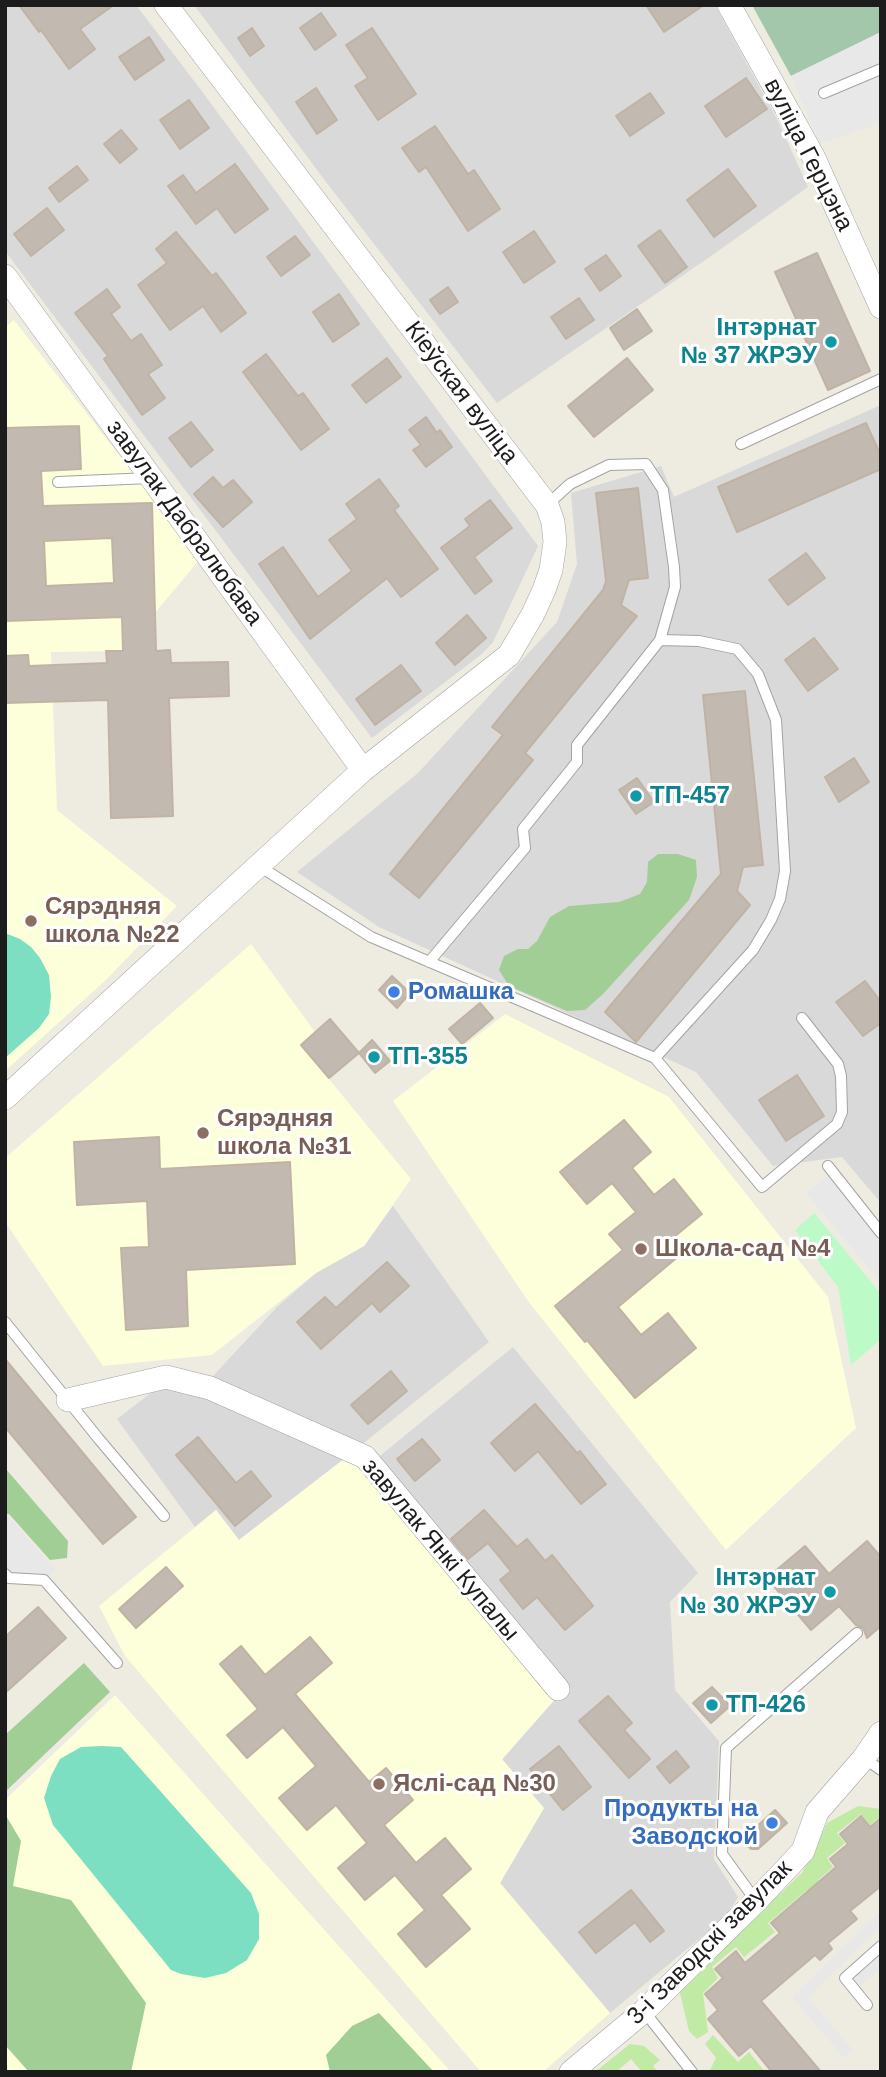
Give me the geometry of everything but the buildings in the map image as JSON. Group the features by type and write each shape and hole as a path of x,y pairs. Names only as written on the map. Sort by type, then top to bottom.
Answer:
{"street":[{"name":"Кіеўская вуліца","path":"5,1098 363,770 509,655 533,614 551,570 555,542 553,522 547,505 166,5"},
{"name":"вуліца Герцэна","path":"729,5 813,156 881,307"},
{"name":"завулак Дабралюбава","path":"5,276 15,298 151,478 363,770"},
{"name":"завулак Янкі Купалы","path":"68,1400 166,1377 211,1388 365,1457 558,1689"},
{"name":"3-і Заводскі завулак","path":"571,2072 644,2011 803,1851 817,1812 872,1764 881,1733"}],"lane":[{"path":"824,93 881,69"},
{"path":"741,444 881,379"},
{"path":"429,962 525,848 523,829 578,762 577,745 660,639 675,587 663,490 646,464 609,465 570,484 547,505"},
{"path":"58,482 151,478"},
{"path":"655,1058 753,950 780,899 785,871 776,720 758,674 737,649 699,641 660,639"},
{"path":"259,866 371,937 655,1058 762,1187 837,1124 842,1112 838,1064 802,1018"},
{"path":"828,1166 881,1233"},
{"path":"5,1322 164,1516"},
{"path":"6,1578 44,1580 117,1663"},
{"path":"756,1901 722,1854 726,1748 857,1633"},
{"path":"867,2005 845,1978 881,1946"},
{"path":"644,2011 692,2072"}],"shaded area":[{"path":"136,5 538,546 493,642 482,654 372,738 5,251 5,6"},
{"path":"194,5 715,5 777,119 808,187 497,403 323,178"},
{"path":"752,5 881,5 881,32 791,76"},
{"path":"881,32 881,123 820,144 791,76"},
{"path":"14,320 200,559 123,651 51,652 57,810 177,906 107,979 5,1071 5,327"},
{"path":"881,405 881,1203 842,1157 773,1166 696,1072 379,927 297,872 418,773 557,622 577,564 571,493 661,466 674,497"},
{"name":"Сярэдняя школа №31","path":"251,944 315,1032 301,1045 411,1179 364,1246 316,1273 212,1355 103,1366 5,1222 5,1158"},
{"name":"Школа-сад №4","path":"505,1014 669,1097 828,1297 856,1428 726,1550 528,1301 393,1101"},
{"path":"833,1171 881,1233 881,1283 806,1193"},
{"path":"393,1206 489,1342 239,1540 216,1510 195,1527 117,1419 182,1369 213,1376 277,1307 316,1273 364,1246"},
{"path":"513,1347 698,1573 670,1602 675,1690 719,1741 714,1859 738,1897 728,1915 610,2013 500,1883 544,1808 502,1760 557,1697 375,1460"},
{"name":"Яслі-сад №30","path":"344,1459 380,1477 557,1697 502,1759 544,1808 500,1883 610,2013 543,2072 481,2072 125,1656 99,1606 216,1510 239,1540"},
{"path":"9,1517 56,1570 44,1580 5,1574 5,1520"},
{"path":"115,1695 451,2072 5,2072 5,1800"},
{"path":"881,1911 881,1926 808,1998 853,2050 844,2058 792,1997"},
{"path":"881,1946 881,1968 858,1989 847,1976"}],"green space":[{"path":"658,854 678,854 696,860 697,877 689,900 585,1010 567,1011 509,986 499,970 504,956 518,949 528,949 537,941 550,917 569,906 619,902 640,894 647,882 648,862"},
{"path":"5,933 20,939 40,958 49,975 51,997 49,1014 39,1028 5,1058"},
{"path":"814,1213 881,1294 881,1339 851,1365 838,1287 795,1230"},
{"path":"5,1468 68,1541 67,1558 50,1560 9,1514 5,1514"},
{"path":"84,1663 110,1692 5,1792 5,1735"},
{"path":"81,1747 121,1747 251,1893 259,1914 259,1939 247,1960 226,1973 205,1978 171,1970 53,1825 44,1798 60,1759"},
{"path":"858,1806 881,1809 881,1823 877,1819 870,1825 861,1814 837,1833 845,1843 827,1858 833,1867 818,1880 824,1888 813,1897 807,1890 768,1923 775,1932 744,1957 736,1947 712,1967 718,1978 703,1993 708,2032 697,2039 689,2031 679,1989 802,1873 827,1823"},
{"path":"5,1814 21,1841 13,1886 71,1900 146,2003 131,2072 29,2072 5,2045"},
{"path":"379,2013 434,2072 330,2072 326,2055 352,2026"},
{"path":"713,2035 738,2062 749,2052 765,2072 709,2072 716,2058 705,2044"},
{"path":"630,2044 644,2046 660,2060 653,2066 658,2072 642,2072 631,2059 616,2072 595,2072"}],"place":[{"name":"Інтэрнат № 37 ЖРЭУ","path":"831,342"},
{"name":"ТП-457","path":"636,796"},
{"name":"Сярэдняя школа №22","path":"31,921"},
{"name":"Ромашка","path":"394,992"},
{"name":"ТП-355","path":"374,1057"},
{"name":"Сярэдняя школа №31","path":"203,1133"},
{"name":"Школа-сад №4","path":"641,1249"},
{"name":"Інтэрнат № 30 ЖРЭУ","path":"830,1592"},
{"name":"ТП-426","path":"712,1705"},
{"name":"Яслі-сад №30","path":"379,1784"},
{"name":"Продукты на Заводской","path":"772,1823"}]}
